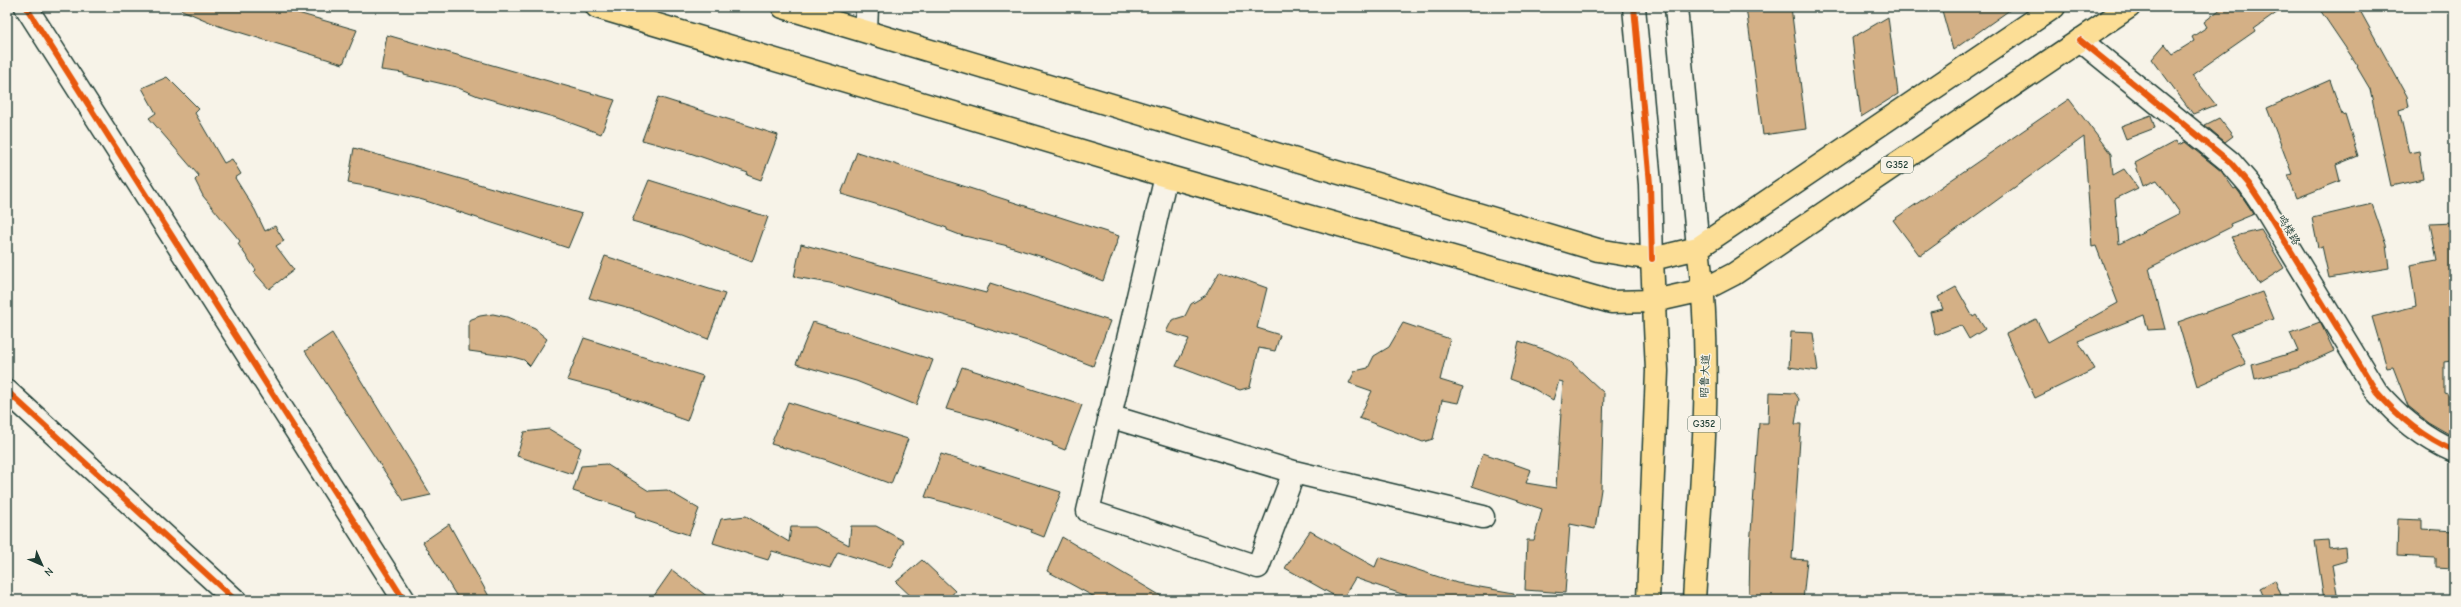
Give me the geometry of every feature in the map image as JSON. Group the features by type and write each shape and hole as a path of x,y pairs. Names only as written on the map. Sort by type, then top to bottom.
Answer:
{"main road":[{"path":"597,7 1166,176 1611,302 1654,301"},
{"path":"783,7 1598,250 1652,259 1698,248 2054,7"},
{"name":"G352","path":"1654,301 1703,290 1757,260 2129,7"},
{"name":"昭鲁大道","path":"1694,600 1706,355 1703,290 1698,248"},
{"path":"1648,600 1658,371 1652,259"}],"street":[{"path":"26,7 404,600"},
{"path":"866,32 867,7"},
{"path":"1634,7 1650,184 1652,259"},
{"path":"1676,7 1698,248"},
{"name":"鸣楼路","path":"2080,40 2230,162 2249,184 2263,205 2376,391 2392,410 2411,426 2437,444 2454,451"},
{"path":"1166,176 1088,511 1258,567 1294,472"},
{"path":"7,391 235,600"},
{"path":"1109,416 1294,472 1482,517"}],"building":[{"path":"175,7 277,7 357,30 343,64 219,26"},
{"path":"1746,7 1791,7 1806,129 1763,135"},
{"path":"1941,7 2014,7 1953,50"},
{"path":"2223,7 2285,7 2254,29 2255,31 2192,75 2216,105 2193,114 2152,59 2165,44 2173,54 2194,41 2192,37 2207,27 2204,22"},
{"path":"2318,7 2358,7 2407,96 2409,107 2399,110 2409,153 2419,151 2423,179 2391,186 2370,89 2357,67 2358,66"},
{"path":"1888,17 1898,94 1861,117 1852,38"},
{"path":"387,35 615,100 601,134 557,118 478,96 456,87 404,75 404,73 381,70"},
{"path":"167,77 199,109 195,113 224,163 232,159 241,174 235,178 255,210 265,231 275,226 284,241 276,246 294,270 269,289 254,272 256,270 238,244 240,241 203,196 195,180 199,176 149,118 156,113 142,88"},
{"path":"2330,80 2342,115 2345,114 2358,156 2336,165 2340,181 2297,198 2288,175 2292,174 2267,108"},
{"path":"658,97 778,135 761,180 747,175 748,173 690,153 642,140"},
{"path":"2069,99 2111,154 2113,175 2124,169 2138,188 2115,199 2119,244 2180,213 2157,180 2143,186 2135,163 2176,141 2178,145 2185,142 2221,171 2234,189 2236,188 2254,214 2230,224 2231,227 2149,268 2165,329 2148,330 2144,315 2078,341 2095,369 2035,398 2006,334 2036,319 2048,342 2118,303 2096,246 2092,247 2084,137 1920,256 1893,220"},
{"path":"2151,115 2155,128 2126,139 2121,126"},
{"path":"2219,118 2233,136 2225,142 2205,125"},
{"path":"354,148 582,214 568,248 423,200 348,183"},
{"path":"857,152 1119,236 1103,281 1043,257 1004,245 960,235 947,230 947,228 896,210 841,194"},
{"path":"649,180 768,217 752,262 681,235 632,221"},
{"path":"2372,204 2386,245 2389,268 2329,278 2322,246 2318,248 2312,218"},
{"path":"2454,223 2454,320 2450,320 2451,361 2444,362 2444,393 2454,396 2454,437 2428,422 2408,406 2393,367 2387,368 2372,317 2416,306 2410,265 2437,260 2430,224"},
{"path":"2261,230 2284,268 2259,284 2231,237"},
{"path":"801,244 986,293 990,283 1110,321 1093,366 1031,342 974,325 975,324 830,283 794,277"},
{"path":"605,256 725,294 708,339 638,311 589,298"},
{"path":"1220,271 1267,288 1257,328 1280,335 1275,351 1259,348 1250,387 1240,390 1176,366 1189,339 1166,332 1172,320 1185,316 1191,304 1206,295"},
{"path":"1956,287 1973,317 1976,315 1985,329 1969,339 1961,325 1935,335 1930,312 1943,309 1938,297"},
{"path":"2262,292 2273,319 2230,334 2246,364 2197,386 2178,322"},
{"path":"493,314 507,317 535,329 547,339 530,366 524,360 513,357 469,351 469,320 480,316"},
{"path":"813,322 933,360 916,405 856,381 796,364"},
{"path":"2320,322 2334,351 2297,368 2255,379 2252,365 2298,351 2290,333"},
{"path":"1403,323 1450,339 1440,380 1463,387 1458,403 1442,400 1433,439 1423,442 1359,418 1372,391 1349,383 1355,371 1368,368 1374,356 1389,347"},
{"path":"1791,332 1813,333 1818,371 1789,367"},
{"path":"332,333 431,495 404,501 305,351"},
{"path":"584,338 703,376 687,421 673,416 674,414 616,393 567,380"},
{"path":"1519,341 1549,351 1571,362 1604,393 1601,489 1595,529 1570,524 1565,593 1525,590 1527,540 1534,540 1542,509 1472,486 1483,453 1531,470 1526,483 1556,488 1563,382 1559,381 1553,400 1529,386 1510,379"},
{"path":"962,367 1082,405 1065,450 1052,445 1053,443 995,422 946,409"},
{"path":"1769,392 1795,393 1799,399 1795,424 1801,424 1792,559 1807,560 1803,600 1749,600 1750,546 1759,423 1768,423"},
{"path":"788,402 908,439 891,484 827,460 771,444"},
{"path":"549,429 581,448 572,474 517,456 524,432"},
{"path":"941,454 1061,492 1044,537 1031,532 1032,530 974,510 925,497"},
{"path":"606,464 649,491 667,490 699,509 689,535 635,517 636,512 573,491 581,466"},
{"path":"746,516 789,542 791,527 815,527 849,545 851,526 876,526 904,541 890,568 838,552 830,568 772,551 768,560 713,543 721,519"},
{"path":"2398,519 2422,520 2422,529 2454,531 2454,568 2436,567 2436,558 2397,556"},
{"path":"449,524 491,600 459,600 423,542"},
{"path":"1310,531 1375,567 1379,557 1457,583 1514,593 1513,600 1419,600 1355,578 1342,600 1285,568"},
{"path":"1062,537 1168,600 1100,600 1047,571"},
{"path":"2328,540 2329,548 2345,546 2346,561 2332,565 2338,600 2324,600 2315,541"},
{"path":"922,560 955,591 948,600 915,600 896,582"},
{"path":"672,570 712,600 651,600"},
{"path":"2275,580 2283,600 2265,600 2260,588"}],"cycle path":[{"path":"26,7 404,600"},
{"path":"1634,7 1650,184 1652,259"},
{"path":"2080,40 2230,162 2249,184 2263,205 2376,391 2411,426 2454,451"},
{"path":"7,391 235,600"}]}
